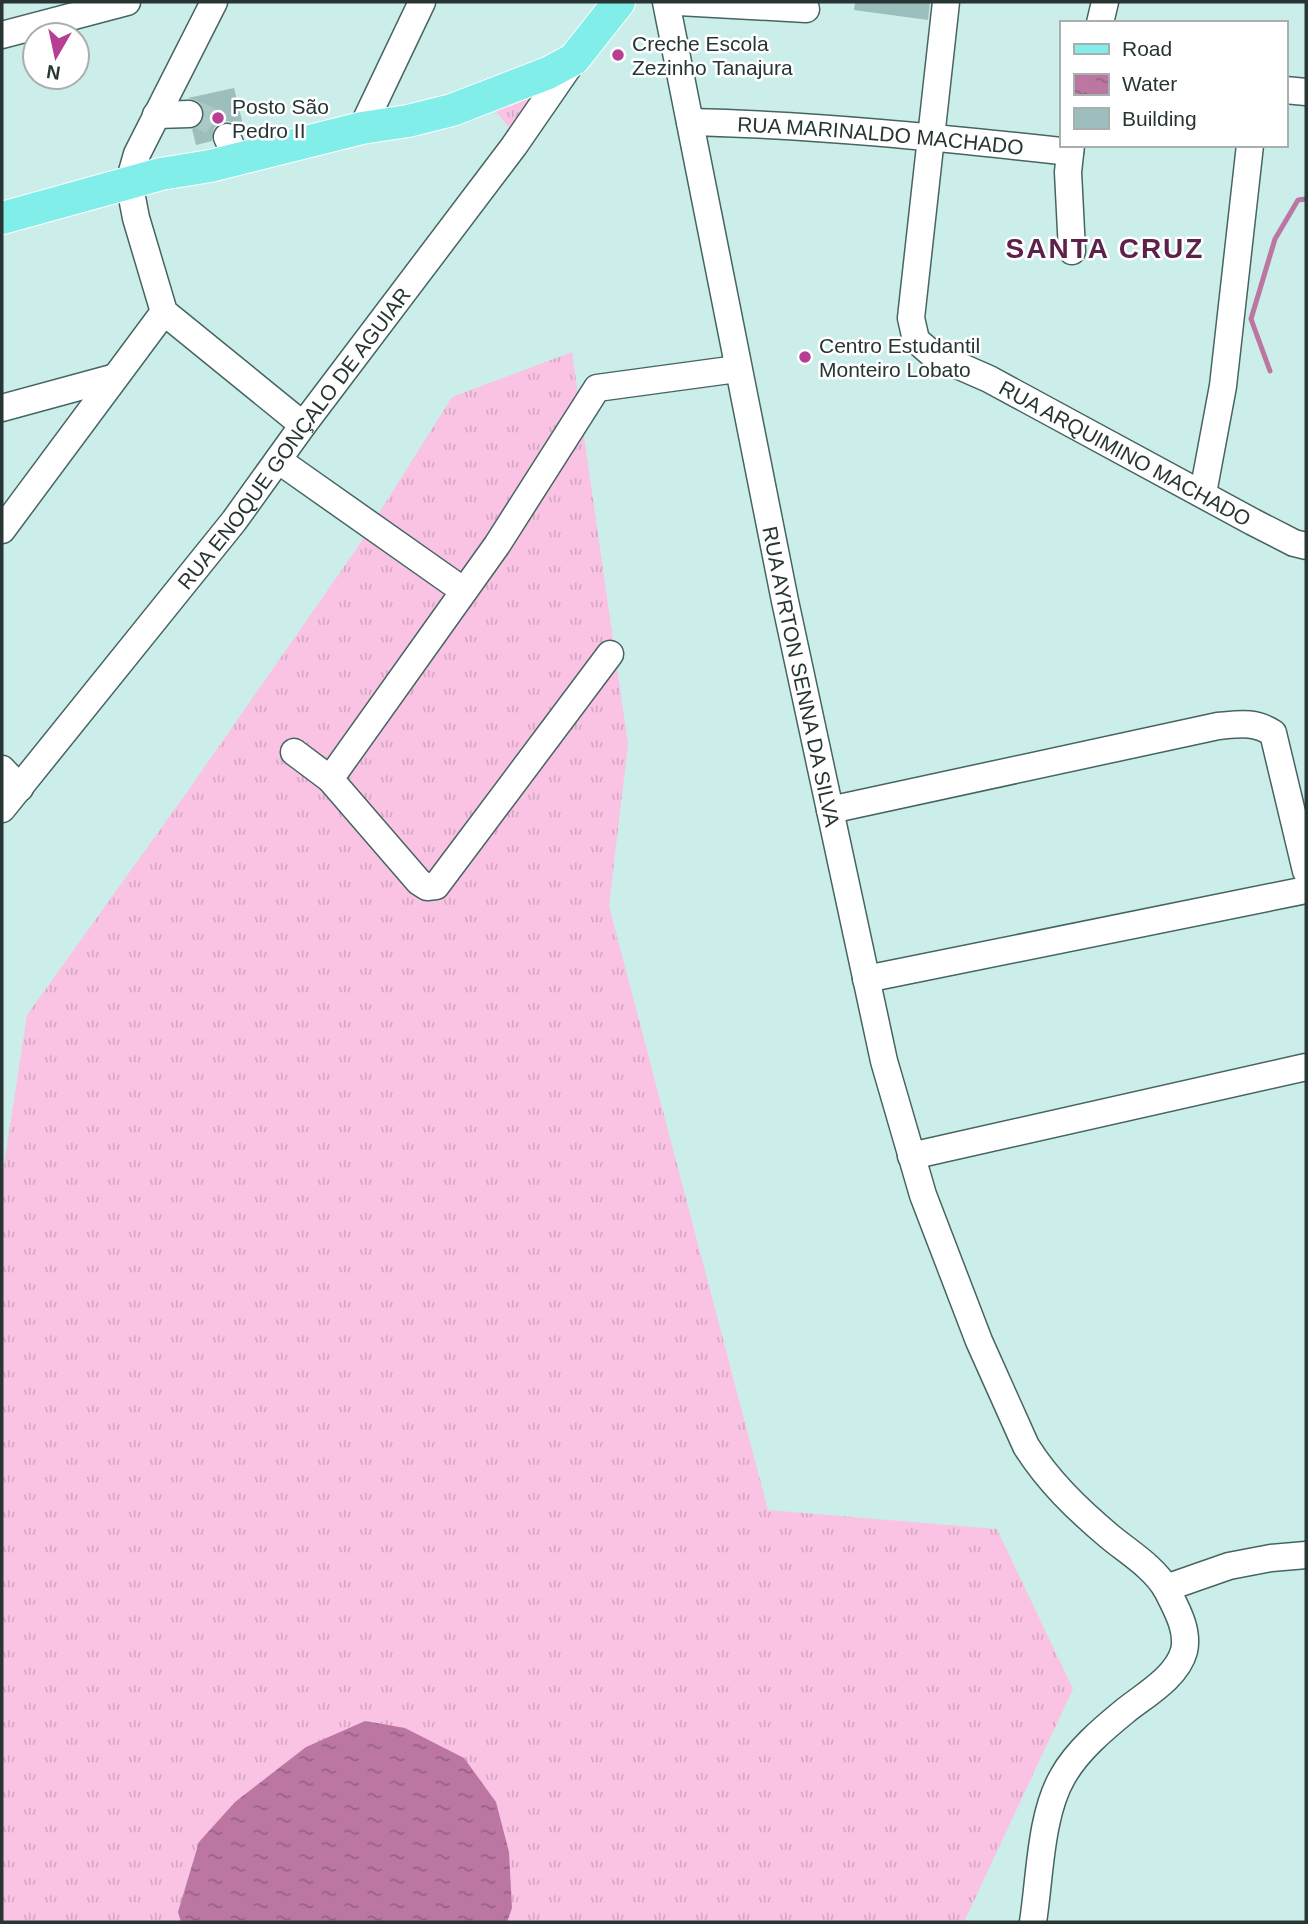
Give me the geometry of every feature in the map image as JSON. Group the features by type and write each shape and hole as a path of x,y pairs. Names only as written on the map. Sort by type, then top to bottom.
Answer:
{"main road":[{"path":"2,218 129,182 232,148 408,121 452,110 548,73 574,59 620,2"}],"street":[{"path":"2,35 77,8 127,2"},
{"path":"214,2 137,154 129,182 136,218 164,312 303,425"},
{"path":"362,128 422,2"},
{"name":"RUA AYRTON SENNA DA SILVA","path":"666,2 737,369 866,979 887,1072 923,1195 1015,1427 1036,1462 1065,1496 1145,1566 1166,1588 1185,1635 1184,1651 1177,1666 1157,1687 1124,1712 1094,1740 1061,1778 1046,1827 1033,1922"},
{"path":"678,2 806,9"},
{"name":"RUA ARQUIMINO MACHADO","path":"946,2 911,318 916,341 932,354 989,379 1294,543 1306,546"},
{"path":"1100,21 1105,2"},
{"name":"RUA ENOQUE GONÇALO DE AGUIAR","path":"2,809 234,521 303,425 514,146 574,59"},
{"path":"1287,90 1306,92"},
{"path":"156,115 189,114"},
{"name":"RUA MARINALDO MACHADO","path":"690,122 787,126 1070,149"},
{"path":"1203,493 1223,386 1250,147"},
{"path":"1070,149 1068,172 1072,251"},
{"path":"2,530 112,378 164,312"},
{"path":"330,779 497,545 597,388 737,369"},
{"path":"2,408 112,378"},
{"path":"278,460 464,590"},
{"path":"294,752 330,779 419,882 428,887 436,886 610,654"},
{"path":"830,810 1218,726 1259,724 1273,733 1306,871"},
{"path":"2,769 20,788"},
{"path":"866,979 1306,890"},
{"path":"911,1156 1306,1068"},
{"path":"1166,1588 1229,1566 1306,1555"}],"green space":[{"path":"545,86 512,131 492,107"},
{"path":"572,352 628,744 609,906 768,1510 997,1529 1073,1689 964,1922 2,1922 2,1178 27,1015 357,548 452,397"}],"water":[{"path":"365,1721 405,1728 464,1758 496,1802 509,1852 512,1908 507,1922 181,1922 178,1912 199,1842 235,1802 306,1747"}],"building":[{"path":"855,2 930,2 928,20 854,10"},
{"path":"234,88 245,133 236,124 221,122 214,128 212,141 196,145 192,129 202,122 205,113 203,106 188,98"}],"waterway":[{"path":"1270,371 1251,319 1275,239 1298,200 1306,199"}],"tunnel":[{"path":"189,114 211,121 227,137"}],"place":[{"name":"Creche Escola Zezinho Tanajura","path":"618,55"},
{"name":"Posto São Pedro II","path":"218,118"},
{"name":"Centro Estudantil Monteiro Lobato","path":"805,357"}],"district":[{"name":"SANTA CRUZ","path":"1105,248"}]}
